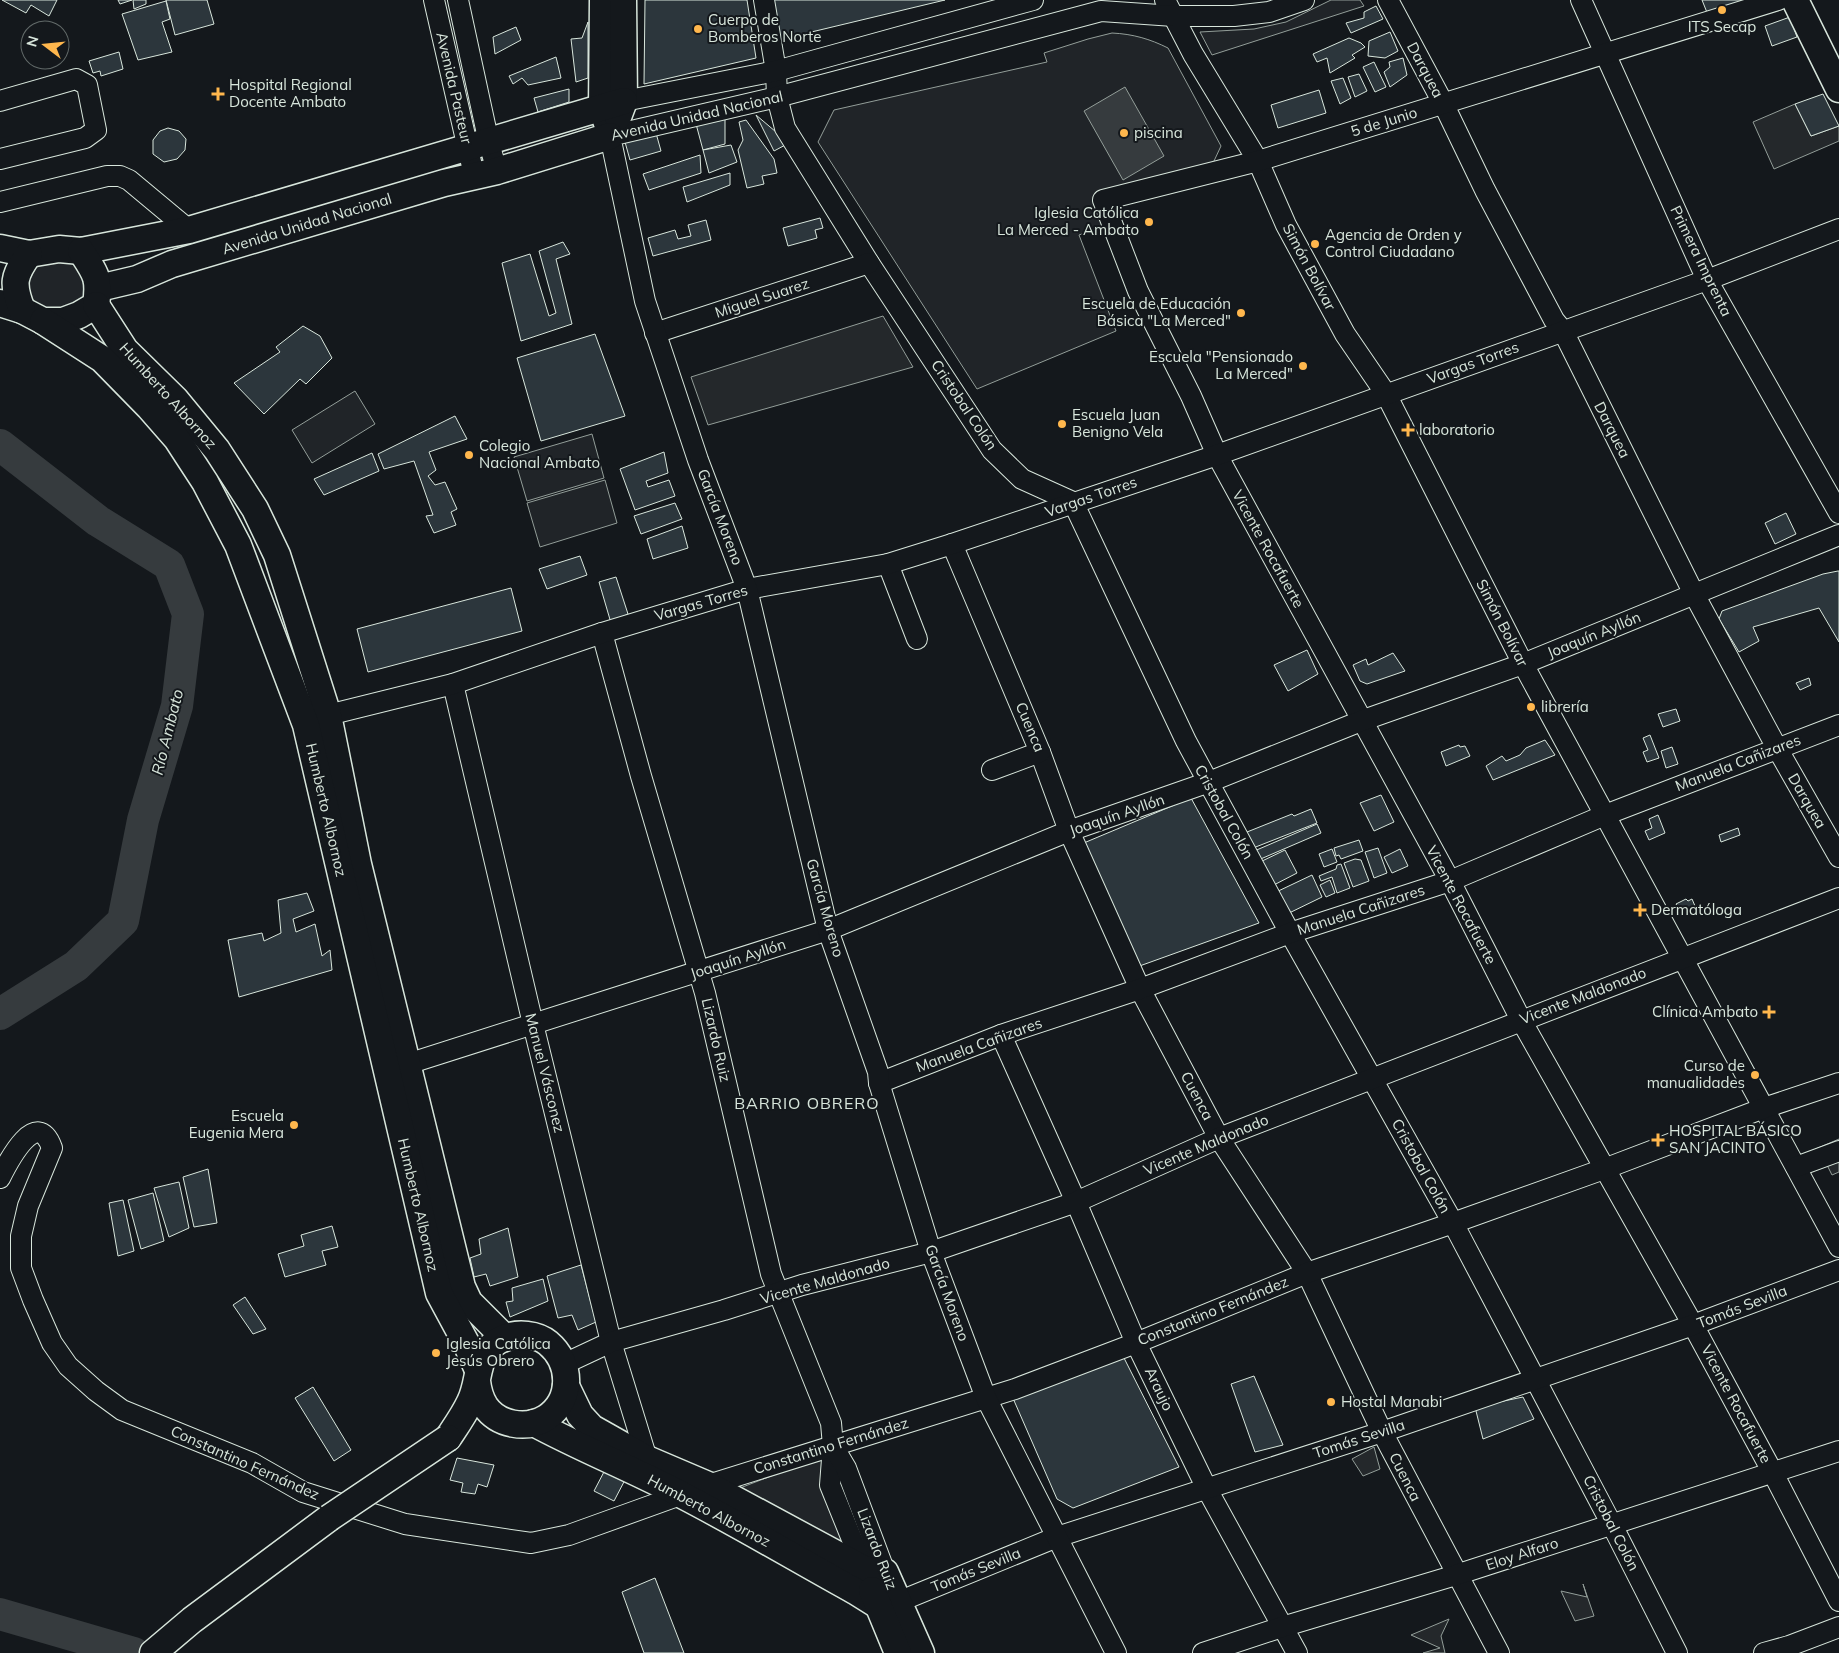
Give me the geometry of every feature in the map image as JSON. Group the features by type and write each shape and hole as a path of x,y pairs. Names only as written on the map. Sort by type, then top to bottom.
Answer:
{"main road":[{"path":"603,0 613,105"},
{"path":"610,136 624,0"},
{"path":"1795,0 1839,89"},
{"path":"1813,0 1839,51"},
{"name":"Avenida Unidad Nacional","path":"81,251 189,230 613,105"},
{"name":"Avenida Unidad Nacional","path":"97,297 136,278 172,264 610,136"},
{"path":"0,248 29,254 59,249 81,251 94,272 97,297 79,315 64,320 22,311 16,293 15,280 19,268 29,254"},
{"name":"Humberto Albornoz","path":"97,297 125,350 175,399 217,450 255,509 277,556 292,606 396,1067 439,1293 466,1344 477,1375"},
{"name":"Humberto Albornoz","path":"22,311 102,360 149,407 177,439 204,482 238,545 317,720"},
{"name":"Humberto Albornoz","path":"396,1067 462,1288 474,1307 505,1338"},
{"path":"448,1438 471,1400 477,1375 483,1356 492,1345 505,1338 519,1334 533,1336 546,1342 557,1351 565,1375 562,1399 556,1410 534,1424 507,1423 495,1417 485,1407 479,1395 477,1375"},
{"name":"Humberto Albornoz","path":"565,1375 580,1415 592,1428 648,1459 708,1485 874,1570"},
{"path":"153,1653 192,1620 329,1518 448,1438 495,1417"},
{"name":"Humberto Albornoz","path":"534,1424 681,1494 855,1591 888,1604"},
{"name":"Lizardo Ruiz","path":"874,1570 888,1604 898,1653"},
{"name":"Lizardo Ruiz","path":"888,1604 921,1653"}],"street":[{"name":"Avenida Pasteur","path":"434,0 485,173"},
{"name":"Avenida Pasteur","path":"458,0 478,146"},
{"name":"Cristobal Colón","path":"764,0 776,71 777,97 785,128 869,264 992,450 1022,479 1073,502 1186,741 1290,933 1453,1223 1612,1524 1677,1653"},
{"name":"Avenida Unidad Nacional","path":"613,105 776,71 1009,3 1033,0"},
{"name":"Avenida Unidad Nacional","path":"610,136 777,97 1101,11 1169,8 1234,16 1269,12 1304,0"},
{"name":"Darquea","path":"1388,0 1443,104 1485,190 1554,320 1562,331 1694,594 1777,748 1839,857"},
{"name":"Primera Imprenta","path":"1581,0 1707,280 1839,513"},
{"name":"5 de Junio","path":"1103,200 1258,161 1778,0"},
{"name":"Simón Bolívar","path":"1169,8 1193,54 1258,161 1286,225 1344,334 1386,394 1522,664 1839,1246"},
{"path":"0,101 76,79 87,85 96,130 85,138 0,159"},
{"name":"García Moreno","path":"610,136 645,301 698,460 747,589 828,930 878,1072 878,1083 931,1252 986,1398 1116,1653"},
{"path":"0,202 107,176 120,176 129,180 189,230"},
{"name":"Vicente Rocafuerte","path":"1103,200 1138,291 1191,396 1217,455 1361,721 1450,880 1521,1020 1693,1325 1773,1473 1839,1601"},
{"name":"Vargas Torres","path":"317,720 453,684 602,632 747,589 888,564 952,544 1217,455 1707,280 1839,229"},
{"name":"Miguel Suarez","path":"656,332 869,264"},
{"name":"Joaquín Ayllón","path":"396,1067 828,930 1070,831 1208,782 1361,721 1522,664 1839,535"},
{"name":"Cuenca","path":"952,544 1040,752 1070,831 1140,989 1219,1138 1307,1273 1382,1432 1456,1575 1499,1653"},
{"path":"888,564 917,639"},
{"name":"Lizardo Ruiz","path":"602,632 641,776 699,972 771,1274 831,1423 833,1446 830,1485 874,1570"},
{"name":"Manuel Vásconez","path":"453,684 533,1024 611,1342 648,1459"},
{"name":"Manuela Cañizares","path":"878,1083 1001,1035 1140,989 1290,933 1450,880 1605,814 1839,725"},
{"path":"992,770 1040,752"},
{"name":"Vicente Maldonado","path":"565,1375 611,1342 778,1294 802,1285 931,1252 1076,1202 1219,1138 1682,957 1839,898"},
{"name":"Araujo","path":"1001,1035 1136,1342 1208,1489 1297,1653"},
{"name":"Constantino Fernández","path":"0,1178 28,1135 35,1132 43,1133 48,1138 52,1148 47,1163 39,1176 24,1220 21,1236 21,1268 52,1343 68,1366 96,1392 122,1410 252,1463 303,1492 405,1524 531,1543 569,1535 708,1485 1015,1389 1307,1273 1453,1223 1604,1169 1764,1108 1839,1083"},
{"path":"1796,1167 1839,1151"},
{"name":"Tomás Sevilla","path":"888,1604 1057,1537 1382,1432 1693,1325 1839,1270"},
{"name":"Eloy Alfaro","path":"1203,1653 1282,1627 1456,1575 1839,1451"},
{"path":"1764,1653 1789,1646 1839,1627"}],"shaded area":[{"path":"1331,0 1360,0 1364,6 1212,55 1200,32 1254,29 1286,22"},
{"path":"1112,33 1127,34 1168,48 1221,146 1207,176 1110,208 1115,222 1079,235 1116,331 977,389 818,142 834,110 1047,62 1044,53"},
{"name":"piscina","path":"1125,87 1164,156 1123,180 1084,111"},
{"path":"1795,104 1811,136 1839,126 1839,141 1774,169 1753,122"},
{"path":"57,252 83,267 85,298 71,314 30,306 25,276 26,271 36,262"},
{"path":"883,316 913,367 708,425 691,377"},
{"path":"355,391 375,424 312,463 292,430"},
{"path":"592,434 604,478 527,501 514,457"},
{"path":"605,480 617,523 540,547 527,503"},
{"path":"1839,1139 1839,1172 1832,1175 1824,1159 1804,1154"},
{"path":"1374,1447 1380,1469 1363,1476 1352,1459"},
{"path":"823,1456 853,1550 740,1488"},
{"path":"1583,1584 1594,1616 1575,1621 1561,1591 1587,1597"},
{"path":"1449,1619 1441,1636 1445,1653 1423,1653 1440,1648 1411,1635"}],"building":[{"path":"2,0 57,0 49,16 31,5 26,13"},
{"path":"118,0 132,0 120,4"},
{"path":"133,0 146,0 146,4 134,9"},
{"path":"166,0 207,0 214,24 175,35"},
{"name":"Cuerpo de Bomberos Norte","path":"645,0 747,0 756,58 644,84"},
{"path":"769,0 945,0 778,40"},
{"name":"ITS Secap","path":"1702,0 1765,0 1710,20"},
{"path":"166,1 170,19 162,22 172,52 138,60 122,14"},
{"path":"1376,6 1383,19 1351,33 1346,23 1364,18 1364,12"},
{"path":"1790,17 1797,37 1772,46 1765,26"},
{"path":"588,22 588,78 576,82 571,39 582,38"},
{"path":"516,27 521,40 495,54 493,37"},
{"path":"1390,32 1398,51 1385,58 1368,56 1369,41"},
{"path":"1349,38 1361,43 1365,47 1352,55 1355,58 1330,73 1327,58 1317,62 1313,54"},
{"path":"119,52 123,69 101,76 100,71 93,73 89,61"},
{"path":"556,57 561,78 528,85 522,78 513,84 509,76"},
{"path":"1403,58 1407,75 1390,87 1384,72 1390,67 1389,62"},
{"path":"1374,62 1386,87 1375,92 1363,67"},
{"path":"1359,74 1367,91 1355,97 1348,77"},
{"path":"1343,78 1351,98 1340,104 1331,81"},
{"path":"569,89 569,102 538,112 534,98"},
{"path":"1319,90 1326,113 1278,128 1271,105"},
{"path":"1823,94 1839,126 1811,136 1795,104"},
{"path":"725,115 725,144 703,150 696,124"},
{"path":"756,115 789,143 774,151"},
{"path":"746,120 774,159 777,173 762,176 764,184 747,188 738,150 743,140 739,122"},
{"path":"168,128 179,131 186,139 185,150 177,159 164,162 153,154 153,140 160,131"},
{"path":"656,133 661,151 630,160 625,142"},
{"path":"731,145 737,162 709,173 703,150"},
{"path":"700,155 701,173 649,190 643,174"},
{"path":"730,173 730,185 687,202 683,187"},
{"path":"820,218 823,228 815,230 817,238 788,246 783,228"},
{"path":"706,220 711,240 653,256 648,238 675,230 678,239 691,236 688,225"},
{"path":"563,242 570,254 556,259 572,324 521,341 502,263 530,254 549,316 556,313 539,251"},
{"path":"303,326 320,336 332,358 306,384 300,379 264,414 234,383 280,352 276,347"},
{"path":"595,334 625,416 541,441 517,358"},
{"path":"455,416 467,439 429,452 436,470 428,476 435,485 445,482 457,509 451,512 456,525 434,533 426,516 433,515 414,461 384,469 378,454"},
{"path":"664,452 668,473 646,481 648,487 669,480 675,496 635,510 620,469"},
{"path":"372,453 379,471 324,495 314,479"},
{"path":"675,503 682,519 641,534 634,516"},
{"path":"1786,513 1796,534 1775,544 1765,523"},
{"path":"682,526 688,548 653,559 647,539"},
{"path":"580,556 587,575 547,589 539,569"},
{"path":"1839,571 1839,642 1819,608 1753,627 1759,641 1739,652 1719,619 1722,611 1823,574"},
{"path":"616,577 628,614 611,623 599,582"},
{"path":"511,588 522,631 368,672 357,629"},
{"path":"1307,650 1318,674 1288,691 1274,665"},
{"path":"1393,653 1405,671 1367,684 1360,681 1353,665 1366,659 1368,665"},
{"path":"1809,678 1811,685 1800,690 1796,683"},
{"path":"1676,709 1680,721 1663,727 1658,714"},
{"path":"1650,735 1659,758 1647,762 1643,752 1648,750 1643,738"},
{"path":"1545,740 1555,755 1493,780 1486,766 1502,756 1506,761 1520,755 1526,748"},
{"path":"1459,745 1460,747 1465,746 1470,756 1446,766 1441,752"},
{"path":"1672,747 1678,764 1666,768 1661,751"},
{"path":"1381,795 1394,822 1374,831 1360,803"},
{"path":"1191,798 1259,923 1134,968 1079,845"},
{"path":"1311,809 1317,823 1248,850 1242,834 1292,814 1294,816"},
{"path":"1658,815 1665,833 1649,840 1645,831 1652,828 1649,819"},
{"path":"1317,824 1321,833 1256,861 1252,852"},
{"path":"1738,828 1740,835 1721,842 1719,835"},
{"path":"1359,840 1363,851 1341,859 1339,855 1336,856 1334,848"},
{"path":"1378,848 1387,873 1374,878 1365,852"},
{"path":"1332,849 1337,862 1324,867 1319,854"},
{"path":"1400,849 1408,866 1392,873 1384,857"},
{"path":"1285,850 1297,873 1270,887 1258,863"},
{"path":"1355,859 1361,860 1369,881 1353,887 1344,863"},
{"path":"1341,864 1350,888 1337,893 1332,877 1321,881 1319,876 1336,869 1337,865"},
{"path":"1312,875 1322,897 1283,916 1272,894"},
{"path":"1330,880 1335,893 1326,897 1320,885"},
{"path":"307,893 314,911 293,919 296,932 315,924 322,956 330,950 332,970 239,997 228,940 262,933 264,941 281,933 278,900"},
{"path":"1686,899 1688,901 1692,899 1695,906 1682,914 1676,904"},
{"path":"208,1169 217,1223 194,1227 183,1177"},
{"path":"179,1182 189,1228 169,1237 154,1188"},
{"path":"153,1193 164,1241 141,1249 128,1200"},
{"path":"123,1200 134,1251 118,1256 109,1203"},
{"path":"332,1226 338,1247 322,1251 326,1265 285,1277 278,1254 304,1246 301,1235"},
{"path":"508,1228 518,1277 490,1286 486,1274 474,1277 470,1258 481,1254 479,1239"},
{"path":"581,1265 596,1322 578,1330 572,1315 558,1318 547,1276"},
{"path":"543,1279 548,1301 510,1317 506,1302 513,1301 512,1288"},
{"path":"245,1297 266,1329 253,1334 233,1305"},
{"path":"1122,1354 1179,1467 1073,1508 1057,1499 1012,1396"},
{"path":"1254,1376 1283,1445 1255,1452 1231,1384"},
{"path":"313,1387 351,1450 334,1461 295,1398"},
{"path":"1523,1397 1534,1419 1483,1439 1475,1407"},
{"path":"457,1458 494,1465 487,1487 478,1484 475,1494 461,1492 463,1483 450,1480"},
{"path":"606,1468 626,1478 614,1501 594,1491"},
{"path":"655,1578 684,1653 644,1653 622,1592"}],"waterway":[{"name":"Río Ambato","path":"0,445 98,521 169,565 188,614 177,706 143,820 123,921 76,966 0,1014"},
{"name":"Río Ambato","path":"0,1614 134,1653"}],"place":[{"name":"ITS Secap","path":"1722,10"},
{"name":"Cuerpo de Bomberos Norte","path":"698,29"},
{"name":"Hospital Regional Docente Ambato","path":"218,94"},
{"name":"piscina","path":"1124,133"},
{"name":"Iglesia Católica La Merced - Ambato","path":"1149,222"},
{"name":"Agencia de Orden y Control Ciudadano","path":"1315,244"},
{"name":"Escuela de Educación Básica \"La Merced\"","path":"1241,313"},
{"name":"Escuela \"Pensionado La Merced\"","path":"1303,366"},
{"name":"Escuela Juan Benigno Vela","path":"1062,424"},
{"name":"laboratorio","path":"1408,430"},
{"name":"Colegio Nacional Ambato","path":"469,455"},
{"name":"librería","path":"1531,707"},
{"name":"Dermatóloga","path":"1640,910"},
{"name":"Clínica Ambato","path":"1769,1012"},
{"name":"Curso de manualidades","path":"1755,1075"},
{"name":"Escuela Eugenia Mera","path":"294,1125"},
{"name":"HOSPITAL BÁSICO SAN JACINTO","path":"1658,1140"},
{"name":"Iglesia Católica Jesús Obrero","path":"436,1353"},
{"name":"Hostal Manabi","path":"1331,1402"}],"district":[{"name":"BARRIO OBRERO","path":"807,1103"}]}
